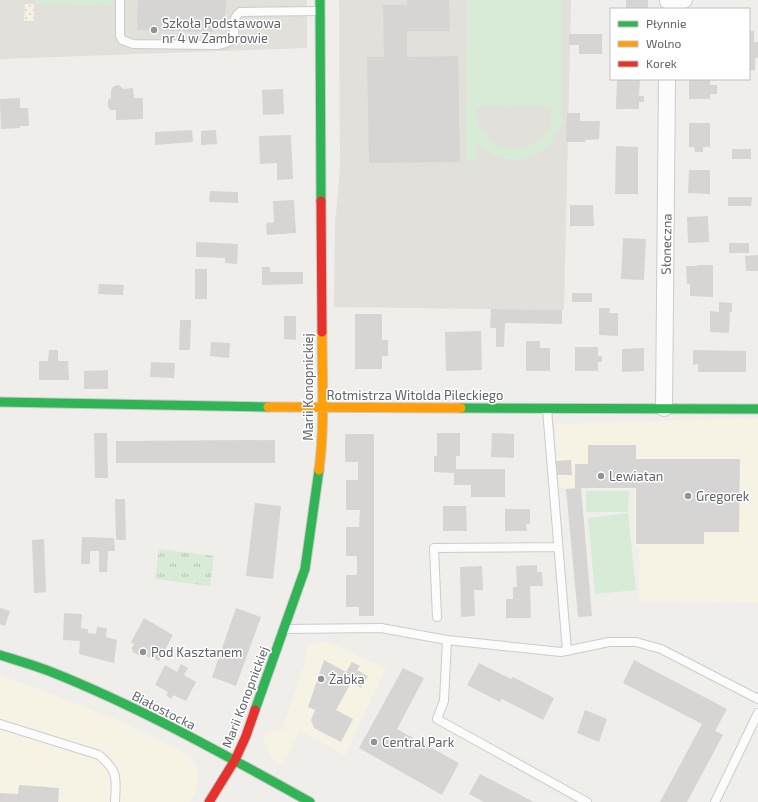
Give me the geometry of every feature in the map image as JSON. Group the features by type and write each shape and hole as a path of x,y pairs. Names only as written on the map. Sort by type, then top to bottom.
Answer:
{"street":[{"name":"Marii Konopnickiej","path":"209,802 235,760 246,736 305,569 321,456 320,0"},
{"path":"668,3 684,0"},
{"name":"Słoneczna","path":"664,408 667,80"},
{"name":"Rotmistrza Witolda Pileckiego","path":"0,402 322,408 758,409"},
{"name":"Białostocka","path":"0,655 48,671 110,696 235,760 310,802"}],"lane":[{"path":"120,0 120,36 122,40 133,44 218,45 232,41 234,38 234,18 240,12 320,11"},
{"path":"547,408 567,651"},
{"path":"437,617 434,548 558,547"},
{"path":"284,629 381,628 447,640 561,652 609,642 636,642 662,649 758,699"},
{"path":"447,640 444,701 437,719 587,802"},
{"path":"715,802 758,713"},
{"path":"0,724 99,755 110,765 116,778 115,802"}],"shaded area":[{"name":"Szkoła Podstawowa nr 4 w Zambrowie","path":"0,0 307,0 307,48 0,59"},
{"path":"339,0 571,0 564,310 334,307 335,224 340,169"},
{"path":"758,418 758,603 639,601 639,548 635,547 635,489 559,488 555,424"},
{"path":"327,642 386,668 345,755 300,731 282,767 272,758 264,742 265,732 282,730 305,664 308,645"},
{"path":"0,675 106,715 185,752 195,762 198,776 195,795 190,802 0,802"}],"sand":[{"path":"25,4 34,4 34,21 24,21"}],"green space":[{"path":"36,0 114,0 113,6 36,4"},
{"path":"467,0 562,0 562,123 553,141 537,155 517,160 498,158 482,148 477,141 476,161 466,160","holes":["477,106 551,107 549,126 540,139 528,146 513,148 499,145 487,137 479,124"]},
{"path":"586,491 629,491 628,512 586,512"},
{"path":"628,513 636,590 595,594 588,518"},
{"path":"159,549 214,556 210,586 155,579"}],"building":[{"path":"138,0 226,0 225,19 220,28 211,32 137,30"},
{"path":"407,0 449,0 450,31 407,31 407,57 458,56 460,162 369,163 367,57 384,57 383,5 407,5"},
{"path":"626,0 648,0 648,8 626,8"},
{"path":"750,31 754,31 754,42 758,42 758,58 755,58 755,70 750,71"},
{"path":"569,34 602,34 602,54 579,54 579,45 569,45"},
{"path":"617,80 640,80 639,96 644,96 644,102 639,102 639,109 616,109"},
{"path":"689,80 710,80 710,85 717,85 717,94 710,94 710,99 689,99"},
{"path":"119,85 123,89 133,88 134,98 143,98 143,119 116,120 116,110 111,110 108,107 108,100 111,98 111,90 114,86"},
{"path":"283,89 284,114 263,115 262,90"},
{"path":"20,98 20,108 28,108 29,126 1,129 0,99"},
{"path":"567,113 580,113 580,121 600,121 599,139 585,140 585,142 566,142"},
{"path":"689,123 710,123 710,147 703,147 703,152 695,152 694,147 689,147"},
{"path":"192,130 193,142 155,145 155,132"},
{"path":"216,130 217,144 201,145 201,131"},
{"path":"291,135 293,179 277,180 277,163 260,164 259,136"},
{"path":"616,146 638,147 638,194 615,194"},
{"path":"732,149 751,149 751,159 732,159"},
{"path":"689,170 710,170 710,194 688,193"},
{"path":"210,191 238,192 238,203 209,202"},
{"path":"728,197 752,197 751,206 728,206"},
{"path":"294,200 296,233 267,235 266,223 274,222 273,201"},
{"path":"570,205 593,205 594,226 570,226"},
{"path":"708,216 709,242 688,243 687,217"},
{"path":"623,238 646,239 644,280 621,279"},
{"path":"196,242 238,244 237,264 225,263 225,258 196,257"},
{"path":"729,243 749,243 749,253 729,253"},
{"path":"758,255 758,271 746,271 745,256"},
{"path":"713,265 713,297 690,296 690,284 687,284 686,266"},
{"path":"262,267 270,267 270,272 303,272 303,284 262,285"},
{"path":"195,269 207,269 207,299 195,299"},
{"path":"99,284 124,285 123,295 98,294"},
{"path":"572,293 592,293 592,302 572,302"},
{"path":"719,302 732,303 729,333 710,332 710,311 719,312"},
{"path":"599,308 610,308 609,313 618,313 618,336 599,335"},
{"path":"491,309 562,310 562,324 505,323 504,347 496,347 496,328 490,328"},
{"path":"355,314 382,314 382,340 388,340 388,356 382,356 382,369 355,369"},
{"path":"284,316 296,316 296,340 284,339"},
{"path":"180,320 191,320 190,350 179,350"},
{"path":"481,331 482,370 446,371 445,332"},
{"path":"526,341 540,341 540,348 550,348 550,371 526,371"},
{"path":"211,342 230,343 229,358 210,356"},
{"path":"575,347 598,347 598,356 602,356 602,362 598,362 598,371 575,371"},
{"path":"644,348 644,371 622,372 622,349"},
{"path":"49,350 58,350 58,361 68,361 69,380 39,380 39,361 48,361"},
{"path":"693,350 746,351 746,372 698,372 698,364 693,365"},
{"path":"151,362 175,363 174,378 150,377"},
{"path":"108,370 108,389 84,389 84,371"},
{"path":"94,433 107,433 108,478 95,478"},
{"path":"437,433 460,433 460,456 456,456 456,469 505,469 505,497 471,497 471,485 454,485 454,473 434,472 434,456 437,456"},
{"path":"492,433 514,434 514,458 491,457"},
{"path":"345,434 374,434 374,616 359,616 359,607 346,607 346,575 357,575 357,556 346,556 346,527 359,527 360,510 346,510 346,480 358,480 358,462 345,462"},
{"path":"275,440 275,463 116,463 116,441"},
{"name":"Gregorek","path":"588,445 636,445 636,459 740,459 739,532 704,532 704,544 636,544 636,488 575,488 575,464 588,464"},
{"path":"571,460 572,475 557,475 556,461"},
{"path":"581,488 592,616 578,617 566,489"},
{"path":"115,499 125,499 126,540 116,540"},
{"path":"255,503 281,506 273,579 246,576"},
{"path":"443,506 466,506 467,531 443,531"},
{"path":"505,509 530,509 530,524 526,524 527,531 505,531"},
{"path":"82,537 114,538 115,551 108,551 107,572 99,572 99,551 90,551 90,564 81,564"},
{"path":"44,539 46,592 34,593 32,540"},
{"path":"537,565 537,572 542,572 543,586 530,586 531,618 506,618 506,599 513,599 513,587 517,587 516,566"},
{"path":"482,566 483,590 474,590 475,616 461,617 460,567"},
{"path":"0,608 10,611 5,626 0,624"},
{"path":"236,608 261,617 236,686 212,677"},
{"path":"64,613 82,614 81,628 88,629 88,633 96,634 97,627 107,628 106,637 117,640 114,663 79,654 80,641 63,640"},
{"path":"144,618 173,635 159,661 152,657 142,657 133,652 132,648 134,644 131,642"},
{"path":"324,660 346,672 352,662 360,666 357,670 368,676 361,688 351,683 336,710 353,719 341,742 314,728 311,720 315,710 308,707"},
{"path":"634,660 727,709 715,731 723,735 687,802 660,802 702,724 623,683"},
{"path":"479,663 511,679 513,677 554,698 543,720 502,699 500,702 467,685"},
{"path":"181,664 188,668 184,675 196,682 186,701 173,695 171,699 166,695 168,692 155,685 165,665 177,672"},
{"path":"403,668 424,678 397,729 459,763 442,795 359,748"},
{"path":"585,710 607,719 599,742 577,733"},
{"path":"480,774 534,802 484,802 469,794"},
{"path":"19,785 59,788 58,802 0,802 0,793 18,794"}],"traffic: fast":[{"path":"320,0 321,201"},
{"path":"0,402 268,407"},
{"path":"461,408 758,409"},
{"path":"255,710 305,569 319,470"},
{"path":"0,655 49,671 116,700 182,732 310,802"}],"traffic: slow":[{"path":"319,470 323,418 322,332"},
{"path":"268,407 461,408"}],"traffic: jam":[{"path":"321,201 322,332"},
{"path":"209,802 235,760 246,736 255,710"}],"place":[{"name":"Szkoła Podstawowa nr 4 w Zambrowie","path":"154,30"},
{"name":"Lewiatan","path":"601,476"},
{"name":"Gregorek","path":"688,496"},
{"name":"Pod Kasztanem","path":"143,652"},
{"name":"Żabka","path":"321,679"},
{"name":"Central Park","path":"374,742"}]}
